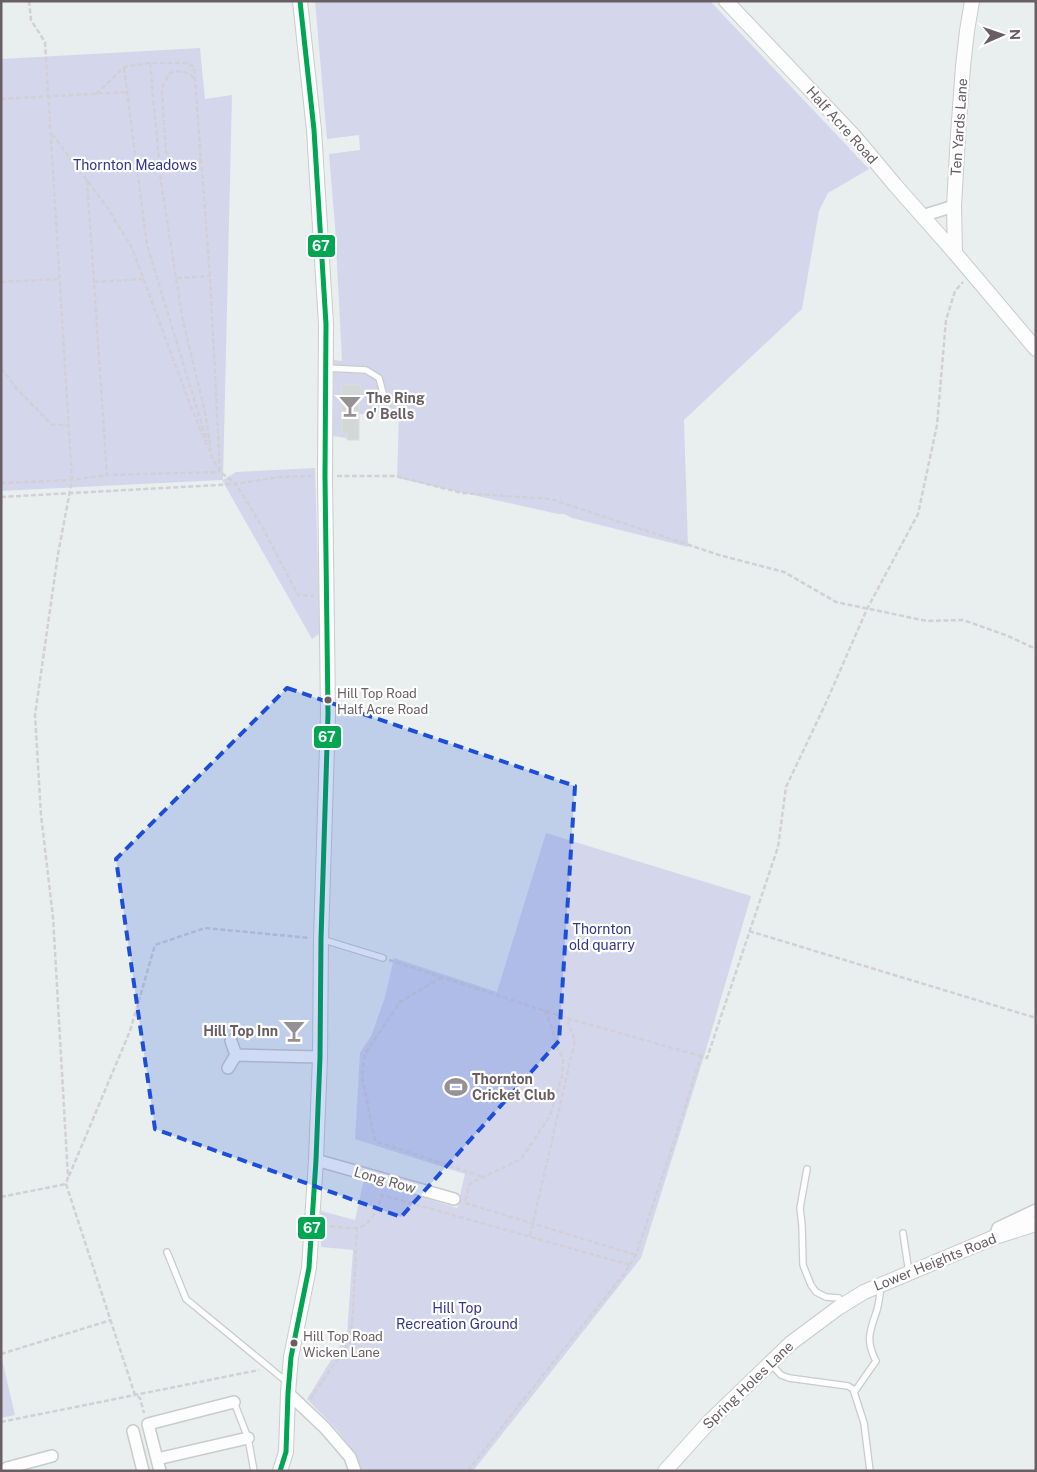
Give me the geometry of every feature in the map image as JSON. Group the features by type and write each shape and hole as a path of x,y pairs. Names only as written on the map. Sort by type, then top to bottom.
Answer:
{"street":[{"path":"280,1471 286,1452 291,1357 309,1268 316,1160 328,714 325,476 326,324 314,130 300,1"},
{"name":"Half Acre Road","path":"726,1 854,136 1036,349"},
{"name":"Ten Yards Lane","path":"955,253 954,206 962,66 972,1"},
{"path":"922,216 954,206"},
{"path":"231,1041 236,1055"},
{"path":"236,1055 320,1057"},
{"path":"228,1068 236,1055"},
{"name":"Long Row","path":"316,1160 454,1199"},
{"path":"995,1237 998,1228 1036,1210"},
{"name":"Lower Heights Road","path":"841,1306 881,1284 995,1237 1036,1224"},
{"name":"Spring Holes Lane","path":"665,1471 710,1421 791,1343 841,1306"},
{"path":"288,1388 350,1457 355,1471"},
{"path":"160,1471 148,1424 234,1402"},
{"path":"133,1432 143,1471"},
{"path":"157,1459 248,1438"},
{"path":"5,1471 7,1468 52,1456"}],"lane":[{"path":"326,368 366,370 379,378 383,393"},
{"path":"322,940 383,958"},
{"path":"807,1169 800,1208 803,1265 816,1292 826,1297 839,1298 841,1306"},
{"path":"903,1233 909,1273"},
{"path":"167,1252 186,1299 268,1368 288,1388"},
{"path":"854,1391 876,1361 870,1350 870,1330 877,1308 881,1284"},
{"path":"770,1363 781,1374 789,1378 848,1386 854,1391 864,1423 870,1471"},
{"path":"234,1402 248,1438 254,1471"}],"path":[{"path":"29,1 31,20 45,42 72,480 50,604 34,715 41,815 53,917 68,1177"},
{"path":"96,94 124,67 150,63 188,62 194,67 210,276 220,472"},
{"path":"150,63 161,182 176,278 183,321 205,412 212,457"},
{"path":"124,67 147,245 212,457"},
{"path":"195,79 183,71 170,73 163,85 163,117 166,151 172,168 191,170 198,166 201,155"},
{"path":"1,99 127,92"},
{"path":"51,133 107,207 132,248 191,407 220,472 236,484 263,528 298,595 326,597"},
{"path":"87,180 107,475"},
{"path":"383,958 570,1019 707,1058 778,847 786,787 825,705 867,609 918,514 937,425 946,320 955,291 971,272"},
{"path":"176,278 210,276"},
{"path":"1,282 60,279"},
{"path":"94,282 144,279"},
{"path":"1,368 17,389 52,425 69,425"},
{"path":"1,483 72,480 107,475 220,472"},
{"path":"1,498 236,484 279,477 396,476 462,493 551,499 719,555 784,572 836,602 927,621 963,620 1008,636 1036,649"},
{"path":"148,1424 140,1398 135,1395 66,1184 68,1177 130,1031 156,945 206,928 322,940"},
{"path":"749,931 1036,1018"},
{"path":"442,977 400,1002 365,1054 362,1076 375,1142 483,1177"},
{"path":"544,1010 558,1050 563,1058 562,1076 550,1116 521,1159 468,1185 465,1203 636,1255"},
{"path":"530,1236 575,1040 568,1022 570,1019"},
{"path":"468,1471 636,1255 701,1056"},
{"path":"1,1197 66,1184"},
{"path":"312,1223 357,1229 369,1221 378,1207 382,1195 630,1265"},
{"path":"317,1405 311,1398 350,1341 357,1229"},
{"path":"1,1354 111,1320"},
{"path":"1,1422 268,1368"}],"highlighted area":[{"path":"287,688 575,786 559,1041 401,1217 155,1129 116,859"}],"green space":[{"path":"315,1 710,1 869,169 828,193 819,211 802,309 684,420 688,547 572,518 564,514 397,478 399,414 359,414 359,440 333,436 334,360 342,361 329,154 360,150 359,135 327,139"},
{"name":"Thornton Meadows","path":"200,48 205,99 232,95 223,480 236,472 315,468 320,633 312,639 222,480 1,491 1,59"},
{"path":"546,833 751,896 705,1053 641,1258 473,1471 362,1471 354,1452 337,1430 307,1399 347,1334 353,1250 321,1247 321,1211 355,1220 364,1179 457,1208 465,1174 355,1139 360,1053 372,1034 385,997 394,958 497,992"},
{"path":"1,1355 15,1415 1,1418"}],"building":[{"name":"The Ring o' Bells","path":"342,385 361,385 361,398 359,398 359,440 347,440 347,433 342,433"}],"transit line":[{"name":"67","path":"280,1471 286,1452 291,1357 309,1268 316,1160 328,714 325,476 326,324 314,130 300,1"}],"place":[{"name":"The Ring o' Bells","path":"350,406"},
{"name":"Hill Top Road Half Acre Road","path":"328,700"},
{"name":"Hill Top Inn","path":"294,1031"},
{"name":"Thornton Cricket Club","path":"456,1087"},
{"name":"Hill Top Road Wicken Lane","path":"294,1343"}],"park label":[{"name":"Thornton old quarry","path":"602,938"},
{"name":"Hill Top Recreation Ground","path":"457,1316"}]}
